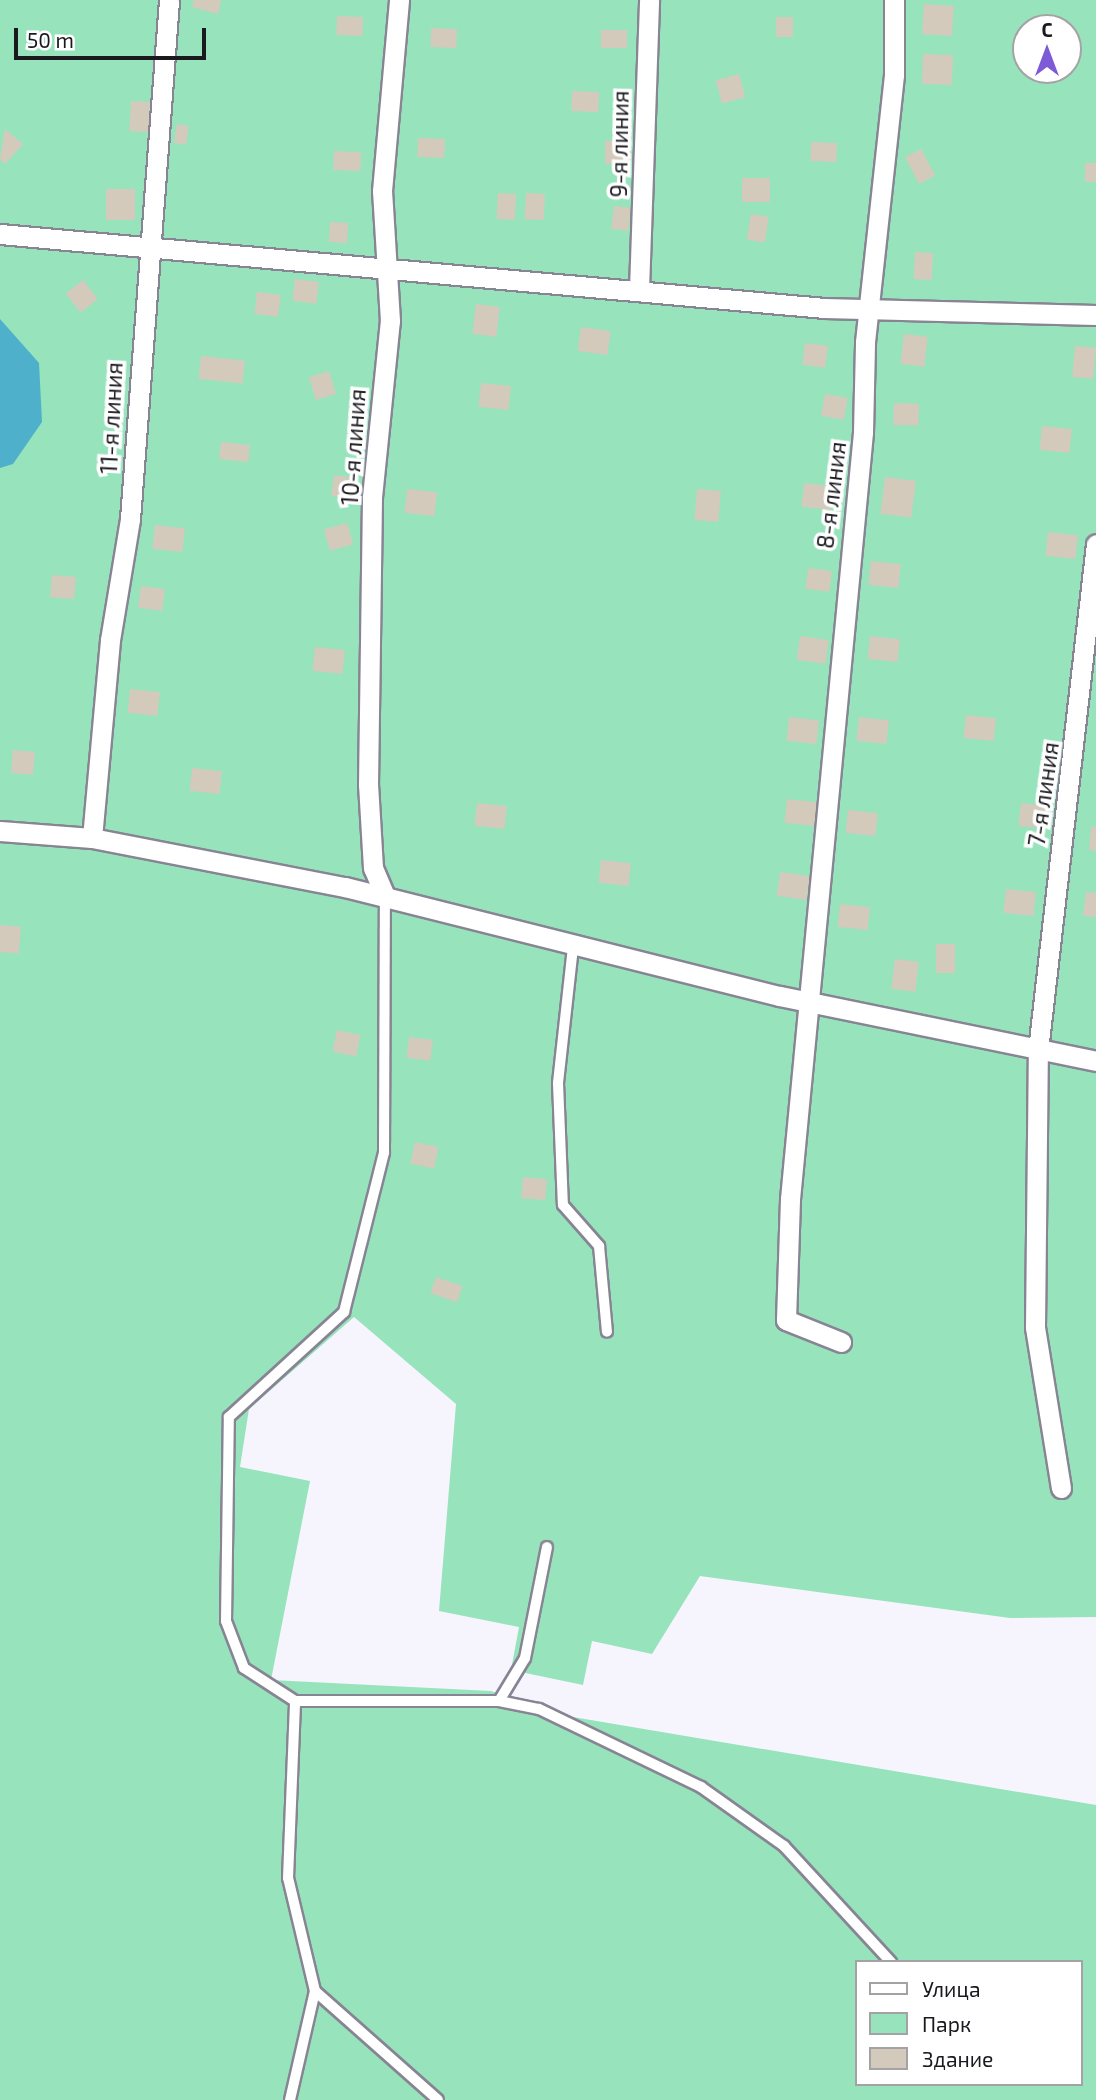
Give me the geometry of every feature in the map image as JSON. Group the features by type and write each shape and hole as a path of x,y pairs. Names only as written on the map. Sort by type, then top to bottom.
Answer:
{"street":[{"name":"11-я линия","path":"92,838 110,640 130,519 148,247 169,0"},
{"name":"10-я линия","path":"385,896 373,868 369,785 372,497 390,321 382,191 399,0"},
{"name":"9-я линия","path":"639,289 649,0"},
{"name":"8-я линия","path":"841,1342 786,1320 790,1199 810,1039 807,996 894,75 894,0"},
{"path":"0,234 824,307 873,305 1096,315"},
{"name":"7-я линия","path":"1061,1488 1035,1326 1038,1050 1096,544"},
{"path":"0,831 92,838 385,896 573,947 1096,1061"}],"lane":[{"path":"385,896 384,1153 344,1312 229,1417 226,1621 244,1668 296,1701 499,1701 539,1709 701,1787 784,1846 889,1960"},
{"path":"573,947 558,1083 563,1205 599,1246 607,1332"},
{"path":"499,1701 525,1658 547,1547"},
{"path":"290,2100 315,1991 288,1878 296,1701"},
{"path":"315,1991 438,2100"}],"green space":[{"path":"0,0 1096,0 1096,1617 1010,1618 700,1576 652,1654 592,1641 583,1685 511,1670 519,1627 439,1611 456,1404 354,1317 249,1409 240,1467 310,1481 271,1680 491,1691 561,1715 1096,1805 1096,2100 0,2100"}],"water":[{"path":"0,319 39,363 42,422 13,464 0,468"}],"building":[{"path":"194,0 221,0 218,14 192,7"},
{"path":"924,4 954,6 952,36 922,34"},
{"path":"337,16 363,17 362,36 336,35"},
{"path":"776,17 793,17 793,37 776,37"},
{"path":"431,28 457,29 456,48 430,47"},
{"path":"601,30 627,30 627,48 601,48"},
{"path":"923,54 953,55 952,85 922,84"},
{"path":"739,74 745,97 722,103 716,80"},
{"path":"572,91 599,92 598,112 571,111"},
{"path":"131,101 150,102 148,132 129,131"},
{"path":"177,124 189,126 186,145 174,143"},
{"path":"5,129 23,144 5,164 0,159"},
{"path":"418,138 445,139 444,158 417,157"},
{"path":"605,141 631,141 631,164 605,164"},
{"path":"811,142 837,143 836,162 810,161"},
{"path":"921,149 935,175 919,184 905,157"},
{"path":"334,151 361,152 360,171 333,170"},
{"path":"1085,163 1096,163 1096,182 1085,182"},
{"path":"742,178 770,178 770,202 742,202"},
{"path":"106,189 135,189 135,220 106,220"},
{"path":"498,193 516,194 515,220 497,219"},
{"path":"526,193 545,194 544,220 525,219"},
{"path":"614,206 631,208 628,231 611,229"},
{"path":"751,214 769,217 765,242 747,240"},
{"path":"330,222 348,223 347,243 329,242"},
{"path":"915,252 933,253 932,280 914,279"},
{"path":"295,279 319,282 316,304 292,301"},
{"path":"83,280 98,299 80,312 66,294"},
{"path":"257,292 281,295 278,317 254,314"},
{"path":"476,304 500,307 496,337 472,334"},
{"path":"581,327 611,331 607,355 578,351"},
{"path":"904,334 928,337 924,367 900,364"},
{"path":"805,343 828,346 825,368 802,365"},
{"path":"1075,346 1096,348 1093,379 1072,377"},
{"path":"201,356 245,361 242,383 199,379"},
{"path":"329,371 336,394 316,400 309,377"},
{"path":"481,383 511,386 508,410 478,407"},
{"path":"825,394 848,398 844,420 821,416"},
{"path":"894,403 919,404 918,426 893,425"},
{"path":"1042,426 1072,429 1069,453 1039,450"},
{"path":"221,442 250,445 248,462 219,459"},
{"path":"334,475 358,478 355,499 331,496"},
{"path":"885,477 916,481 911,518 880,514"},
{"path":"804,483 834,486 831,510 801,507"},
{"path":"407,489 437,492 434,516 404,513"},
{"path":"697,489 721,491 718,522 694,520"},
{"path":"347,523 353,544 330,551 324,530"},
{"path":"155,525 185,528 182,552 152,549"},
{"path":"1048,532 1078,535 1075,559 1045,556"},
{"path":"871,561 901,564 898,588 868,585"},
{"path":"808,568 832,571 829,592 805,589"},
{"path":"52,575 76,577 74,599 50,597"},
{"path":"141,586 165,589 162,611 138,608"},
{"path":"800,636 829,640 825,664 797,660"},
{"path":"870,636 900,639 897,662 868,659"},
{"path":"315,647 345,650 342,674 312,671"},
{"path":"130,689 160,692 157,716 127,713"},
{"path":"966,715 996,718 993,741 964,738"},
{"path":"789,717 819,720 816,744 786,741"},
{"path":"859,717 889,720 886,744 856,741"},
{"path":"13,750 35,752 33,775 11,773"},
{"path":"192,768 222,771 219,794 190,791"},
{"path":"787,799 817,802 814,826 784,823"},
{"path":"477,803 507,806 504,829 475,826"},
{"path":"1021,803 1051,806 1048,829 1019,826"},
{"path":"848,810 878,813 875,836 846,833"},
{"path":"1091,826 1096,827 1096,851 1089,850"},
{"path":"601,860 631,863 628,886 599,883"},
{"path":"780,872 810,876 806,900 777,896"},
{"path":"1006,889 1036,892 1033,916 1003,913"},
{"path":"1086,892 1096,893 1096,917 1083,916"},
{"path":"840,904 870,907 867,930 838,927"},
{"path":"0,925 21,927 19,954 0,952"},
{"path":"936,944 955,944 955,973 936,973"},
{"path":"895,959 919,962 915,992 891,989"},
{"path":"337,1030 360,1035 356,1057 332,1052"},
{"path":"409,1037 433,1040 430,1061 406,1058"},
{"path":"415,1142 438,1147 434,1169 410,1164"},
{"path":"523,1177 547,1179 545,1200 521,1198"},
{"path":"436,1277 462,1286 457,1302 430,1293"}]}
